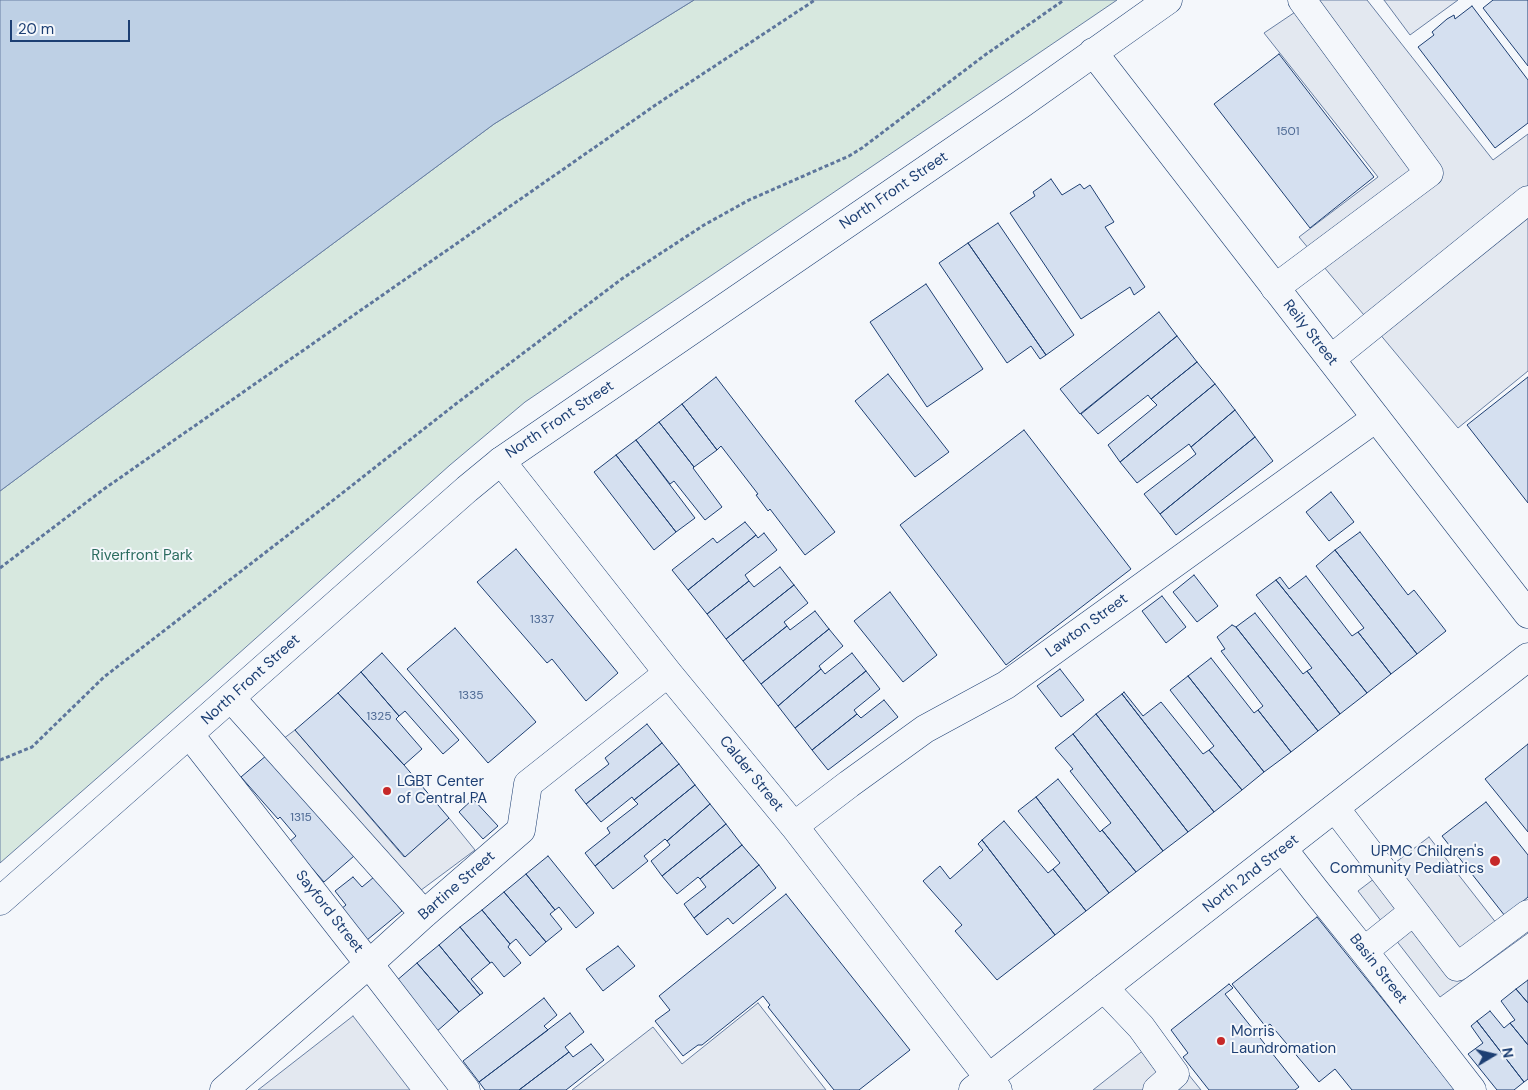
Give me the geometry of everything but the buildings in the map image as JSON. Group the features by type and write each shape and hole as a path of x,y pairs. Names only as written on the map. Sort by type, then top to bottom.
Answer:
{"main road":[{"name":"North Front Street","path":"0,901 500,461 1020,105 1168,0"},
{"path":"1275,288 1429,173 1302,0"},
{"name":"Reily Street","path":"1093,52 1528,614"},
{"path":"1331,359 1528,200"},
{"name":"Lawton Street","path":"794,826 925,729 1006,685 1376,418"},
{"name":"Calder Street","path":"500,461 668,673 794,826 987,1086"},
{"name":"North 2nd Street","path":"987,1086 1104,988 1528,657"},
{"name":"Bartine Street","path":"224,1090 521,830 528,784 668,673"},
{"path":"231,698 424,914"},
{"name":"Sayford Street","path":"190,735 466,1090"},
{"path":"1335,808 1457,967 1528,914"},
{"name":"Basin Street","path":"1283,849 1472,1090"},
{"path":"1364,950 1414,911"},
{"path":"1104,988 1141,1027 1175,1074 1157,1090"}],"path":[{"path":"0,568 129,472 657,104 815,0"},
{"path":"0,760 32,747 104,676 487,380 623,278 704,225 749,200 849,156 862,148 985,55 1064,0"}],"green space":[{"name":"Riverfront Park","path":"694,0 1117,0 525,402 450,465 0,863 0,491 494,124"}],"shaded area":[{"path":"1313,0 1367,0 1493,160 1528,134 1528,371 1458,428 1299,237 1378,177 1264,33"},
{"path":"1384,0 1458,0 1410,35"},
{"path":"295,730 404,857 449,818 475,850 401,905 267,751"},
{"path":"1429,837 1497,924 1528,901 1528,933 1440,997 1358,891"},
{"path":"758,1003 826,1090 572,1090 653,1027 682,1064"},
{"path":"353,1016 410,1090 258,1090"},
{"path":"1159,1038 1201,1090 1093,1090"}],"water":[{"path":"0,0 694,0 494,124 0,491"}],"place":[{"name":"LGBT Center of Central PA","path":"387,791"},
{"name":"UPMC Children's Community Pediatrics","path":"1495,861"},
{"name":"Morris Laundromation","path":"1221,1041"}]}
